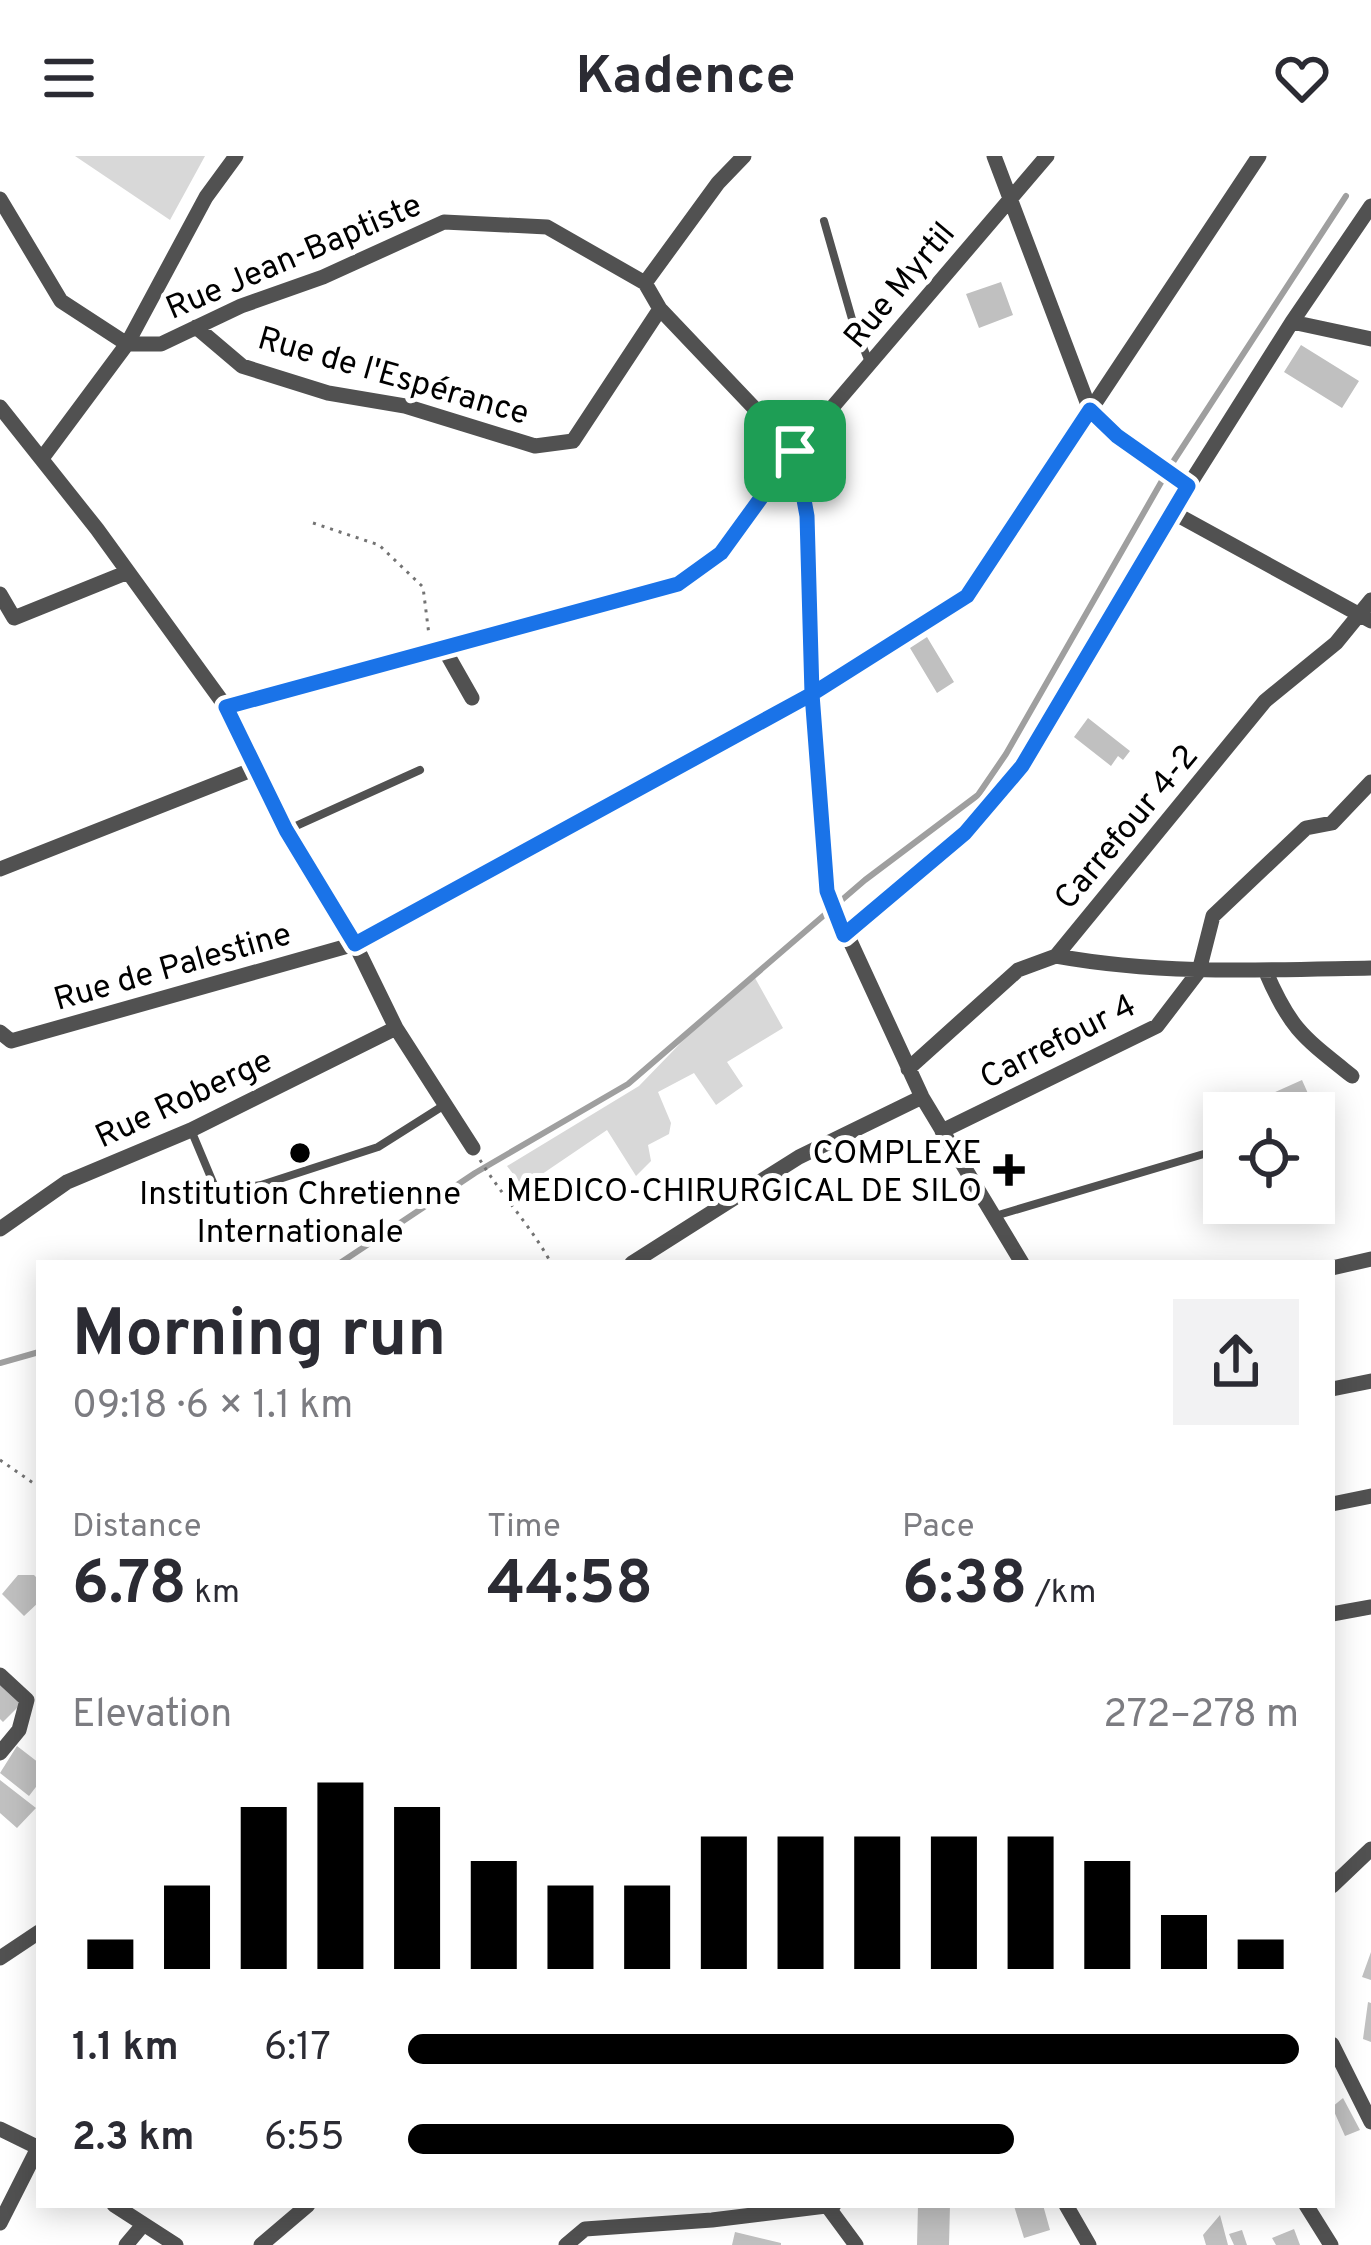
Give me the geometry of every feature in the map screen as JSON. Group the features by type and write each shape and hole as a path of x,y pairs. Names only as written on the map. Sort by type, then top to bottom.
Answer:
{"street":[{"path":"43,457 127,344 206,196 236,156"},
{"path":"645,283 718,182 744,156"},
{"path":"994,156 1090,410 1117,436 1188,486"},
{"name":"Rue Myrtil","path":"226,707 678,584 721,553 795,451 1047,156"},
{"name":"Rue de Palestine","path":"0,1033 11,1041 355,944 812,694 967,596 1259,156"},
{"path":"0,199 61,301 127,344"},
{"path":"841,927 965,833 1022,766 1188,486 1371,206"},
{"name":"Rue Jean-Baptiste","path":"127,344 160,344 444,223 547,226 645,283 660,309 795,451"},
{"name":"Rue de l'Espérance","path":"196,327 242,366 328,393 405,406 536,446 573,442 660,309"},
{"path":"1292,322 1371,338"},
{"path":"0,407 43,457 226,707 286,830 355,944 396,1028 473,1148"},
{"path":"795,451 807,516 812,694 827,891 922,1097 1020,1260"},
{"path":"1172,512 1367,611"},
{"path":"0,595 7,621 128,572"},
{"name":"Carrefour 4-2","path":"908,1069 1018,970 1056,956 1265,701 1367,611"},
{"path":"437,649 472,698"},
{"path":"0,869 254,769"},
{"name":"Carrefour 4","path":"942,1131 1157,1026 1199,971 1213,916 1306,828 1332,823 1371,782"},
{"path":"1056,956 1121,968 1199,971 1369,965"},
{"path":"1265,970 1284,1016 1352,1076"},
{"name":"Rue Roberge","path":"0,1229 67,1182 191,1130 396,1028"},
{"path":"637,1260 799,1157 922,1097"},
{"path":"1335,1267 1371,1259"},
{"path":"1335,1388 1371,1381"},
{"path":"1335,1503 1371,1496"},
{"path":"1335,1613 1371,1607"},
{"path":"0,1676 27,1700 19,1730 0,1753"},
{"path":"1335,1883 1371,1849"},
{"path":"0,1958 36,1934"},
{"path":"1335,2050 1371,2122"},
{"path":"0,2129 36,2146"},
{"path":"0,2223 36,2153"},
{"path":"119,2208 176,2245"},
{"path":"261,2245 304,2208"},
{"path":"566,2245 586,2229 709,2213 796,2208"},
{"path":"832,2208 856,2245"},
{"path":"1068,2208 1089,2245"},
{"path":"1308,2208 1331,2245"},
{"path":"126,2245 142,2226"}],"lane":[{"path":"824,221 870,363"},
{"path":"286,830 420,770"},
{"path":"191,1130 217,1192 261,1185 378,1147 447,1103"},
{"path":"995,1216 1203,1154"}],"path":[{"path":"313,523 380,545 423,587 437,649"},
{"path":"473,1148 548,1260"},
{"path":"0,1460 36,1484"}],"shaded area":[{"path":"75,156 205,156 170,220"},
{"path":"755,978 783,1028 727,1062 743,1086 716,1105 694,1073 658,1092 671,1123 669,1134 648,1145 651,1161 636,1176 607,1130 523,1187 507,1166 639,1086 700,1023"}],"building":[{"path":"1001,282 1013,315 979,328 966,294"},
{"path":"1301,345 1359,381 1342,408 1284,372"},
{"path":"927,637 954,682 937,693 910,648"},
{"path":"1088,718 1130,751 1123,760 1118,756 1111,766 1074,737"},
{"path":"1302,1080 1307,1092 1275,1092"},
{"path":"18,1575 36,1577 36,1605 24,1616 2,1594"},
{"path":"0,1683 21,1704 3,1722 0,1719"},
{"path":"17,1746 36,1761 36,1787 29,1796 0,1773"},
{"path":"0,1780 36,1808 17,1828 0,1813"},
{"path":"1371,1952 1371,1980 1362,1977"},
{"path":"1371,2003 1371,2042 1363,2039"},
{"path":"1343,2098 1360,2130 1345,2136 1335,2105"},
{"path":"918,2208 950,2208 949,2245 917,2245"},
{"path":"1015,2208 1044,2208 1050,2230 1024,2238"},
{"path":"1220,2215 1228,2245 1206,2245 1203,2235"},
{"path":"1294,2229 1300,2245 1276,2245 1272,2238"},
{"path":"1242,2230 1247,2245 1234,2245 1229,2234"},
{"path":"735,2232 781,2243 781,2245 732,2245"}],"waterway":[{"path":"1171,465 1346,196"},
{"path":"344,1260 475,1173 628,1084 865,880 978,795 1163,479"},
{"path":"0,1363 36,1353"}],"place":[{"name":"Institution Chretienne Internationale","path":"300,1153"},
{"name":"COMPLEXE MEDICO-CHIRURGICAL DE SILO","path":"1009,1170"}],"route":[{"path":"795,451 721,553 678,584 226,707 286,830 355,944 812,694 827,891 844,935 965,833 1022,766 1188,486 1117,436 1090,410 967,596 812,694 807,516 795,451"}]}
